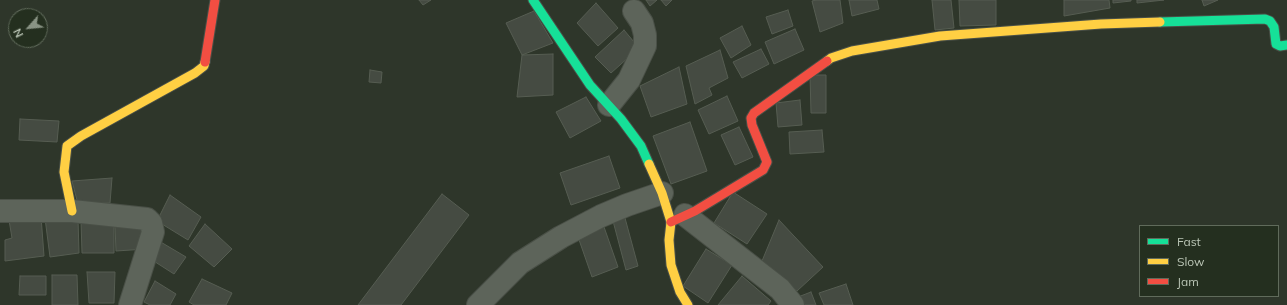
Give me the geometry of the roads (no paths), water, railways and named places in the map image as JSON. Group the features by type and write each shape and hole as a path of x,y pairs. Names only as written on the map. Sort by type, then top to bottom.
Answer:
{"street":[{"path":"72,211 64,172 67,146 81,136 195,73 204,66 215,0"},
{"path":"533,0 590,85 633,133 641,146 662,193 678,219 780,289 793,305"},
{"path":"609,105 629,80 645,46 644,29 634,10"},
{"path":"688,305 680,292 671,265 669,240 678,219 766,167 767,158 752,125 752,115 831,58 852,51 940,36 1101,24 1265,19 1270,21 1274,27 1276,44 1278,46 1287,45"},
{"path":"478,305 520,263 561,237 601,216 662,193"},
{"path":"0,211 72,211 145,218 151,221 153,232 130,305"}]}
